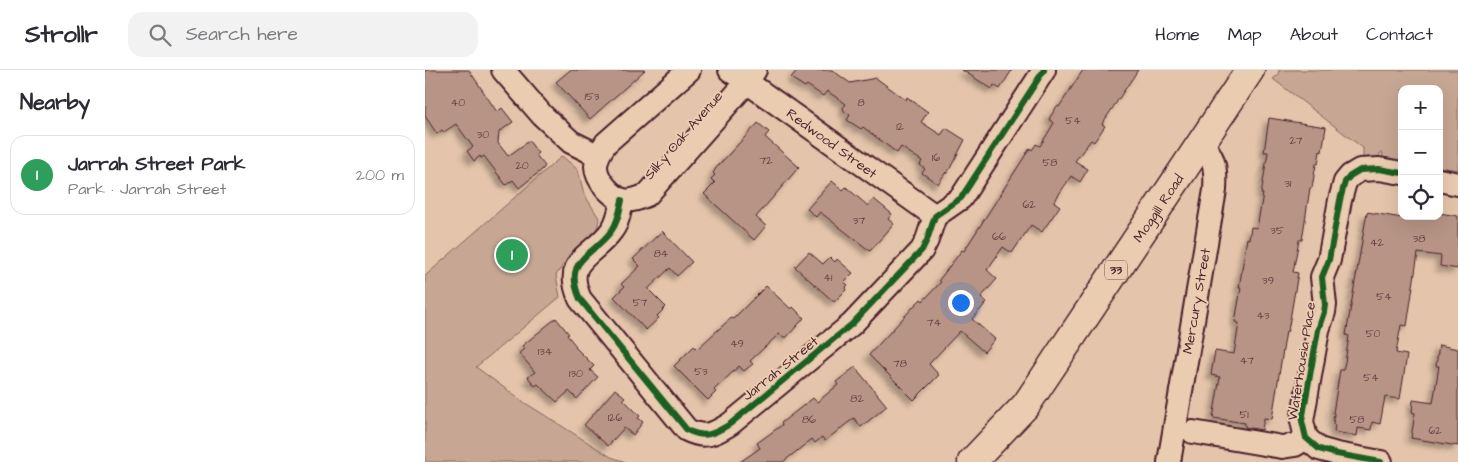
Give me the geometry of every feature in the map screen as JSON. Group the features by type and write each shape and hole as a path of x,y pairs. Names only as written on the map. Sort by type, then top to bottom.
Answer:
{"main road":[{"name":"Moggill Road","path":"972,462 1026,405 1250,70"}],"street":[{"path":"503,70 542,115 571,142 597,155"},
{"path":"622,200 609,191 600,180 595,167 597,155 606,143 689,70"},
{"path":"935,216 961,198 1044,70"},
{"name":"Redwood Street","path":"744,74 935,216"},
{"name":"Silky Oak Avenue","path":"622,200 633,201 647,195 744,74"},
{"name":"Mercury Street","path":"1169,462 1215,190 1216,172 1213,161 1206,148 1201,144"},
{"name":"Waterhousia Place","path":"1381,462 1319,450 1306,438 1302,421 1318,330 1325,305 1322,277 1329,260 1345,182 1350,176 1361,170 1379,169 1398,172"},
{"path":"1443,181 1458,184"},
{"name":"Jarrah Street","path":"622,200 613,228 577,265 573,276 575,287 580,299 678,420 687,430 697,435 718,432 730,424 852,324 922,250 935,216"},
{"name":"Waterhousia Place","path":"1193,432 1282,447 1295,446 1306,438"}],"shaded area":[{"path":"1279,70 1458,70 1458,170 1443,168 1443,85 1398,85 1398,165 1382,160 1383,153 1380,153 1379,159 1363,162 1363,148 1273,79 1278,75"},
{"path":"562,156 578,170 584,194 599,218 597,232 564,264 556,275 560,297 476,367 522,401 611,457 626,462 425,462 425,276"}],"building":[{"path":"425,70 469,70 497,112 502,108 513,122 499,132 498,143 508,156 529,141 538,153 536,155 545,166 543,169 519,188 513,180 506,185 484,156 481,158 480,156 474,161 467,151 473,147 456,124 437,134 425,116"},
{"path":"570,70 645,70 590,119 556,82"},
{"path":"797,70 832,70 850,83 876,78 906,100 907,97 928,112 921,122 941,135 946,128 965,140 947,174 946,172 938,184 922,173 925,169 920,165 922,161 901,147 897,153 863,127 861,129 847,120 850,115 844,111 843,108 846,104 827,91 823,96 807,85 805,87 791,78"},
{"path":"962,70 1012,70 1000,89 994,85 992,89"},
{"path":"1083,70 1138,70 1102,124 1105,126 1094,142 1091,140 1075,161 1088,169 1080,182 1071,176 1054,202 1060,206 1042,232 1031,225 1012,253 1003,247 987,270 997,279 981,297 987,302 972,319 995,339 984,352 960,331 929,364 939,375 914,400 869,355 916,304 921,299 923,301 941,282 939,280 962,250 964,251 1030,148 1032,150 1036,144 1040,146 1054,123 1049,119"},
{"path":"1269,118 1326,127 1322,152 1320,151 1312,188 1310,188 1302,240 1299,240 1293,272 1298,273 1288,331 1286,331 1272,419 1264,418 1262,430 1245,427 1245,423 1213,418 1220,377 1211,375 1215,351 1234,354 1239,323 1235,322 1247,238 1249,239 1251,227 1257,228 1263,194 1261,194 1268,152 1264,152"},
{"path":"758,123 769,132 765,137 799,167 756,217 766,226 754,240 704,194 715,183 711,179 715,175 713,173 716,168"},
{"path":"832,181 843,190 846,187 868,206 874,199 892,214 888,219 894,224 870,251 820,212 816,217 807,209"},
{"path":"1367,212 1398,217 1398,220 1443,220 1443,214 1458,216 1458,269 1440,266 1441,256 1418,253 1407,326 1401,325 1396,353 1407,355 1400,399 1385,397 1380,424 1372,422 1371,430 1358,428 1357,436 1334,432 1335,425 1333,424 1340,370 1343,370 1349,336 1346,335"},
{"path":"662,231 692,262 677,276 670,268 648,289 666,307 657,316 659,318 646,330 614,297 624,287 621,284 640,266 633,259"},
{"path":"809,252 823,264 830,257 835,262 837,259 853,273 844,282 848,285 845,288 846,290 834,302 795,267"},
{"path":"766,286 804,318 786,338 779,334 750,361 753,364 744,371 739,366 714,390 716,392 708,400 674,366 694,346 697,349 731,318 733,319"},
{"path":"556,318 569,334 567,335 575,347 594,366 590,370 598,377 577,399 569,391 557,402 538,384 535,386 528,377 535,372 519,353 524,349 522,346"},
{"path":"1439,345 1458,349 1458,446 1411,438 1415,413 1412,412 1413,400 1433,403 1439,366 1436,366"},
{"path":"855,367 887,406 861,427 854,418 825,441 822,437 815,443 812,439 783,462 740,462 760,448 757,443 782,425 781,423 813,398 817,402 838,385 836,382"},
{"path":"615,389 625,397 623,399 640,416 638,418 643,422 633,435 624,428 608,446 584,425"}],"cycle path":[{"path":"622,200 617,220 612,230 577,266 575,285 580,299 687,430 704,435 714,433 730,424 852,324 922,250 935,216 961,198 1044,70"},
{"path":"1381,462 1319,449 1306,438 1302,421 1318,330 1325,305 1322,277 1329,260 1345,182 1350,176 1360,170 1379,169 1398,172"}],"place":[{"name":"Jarrah Street Park","path":"512,255"}]}
